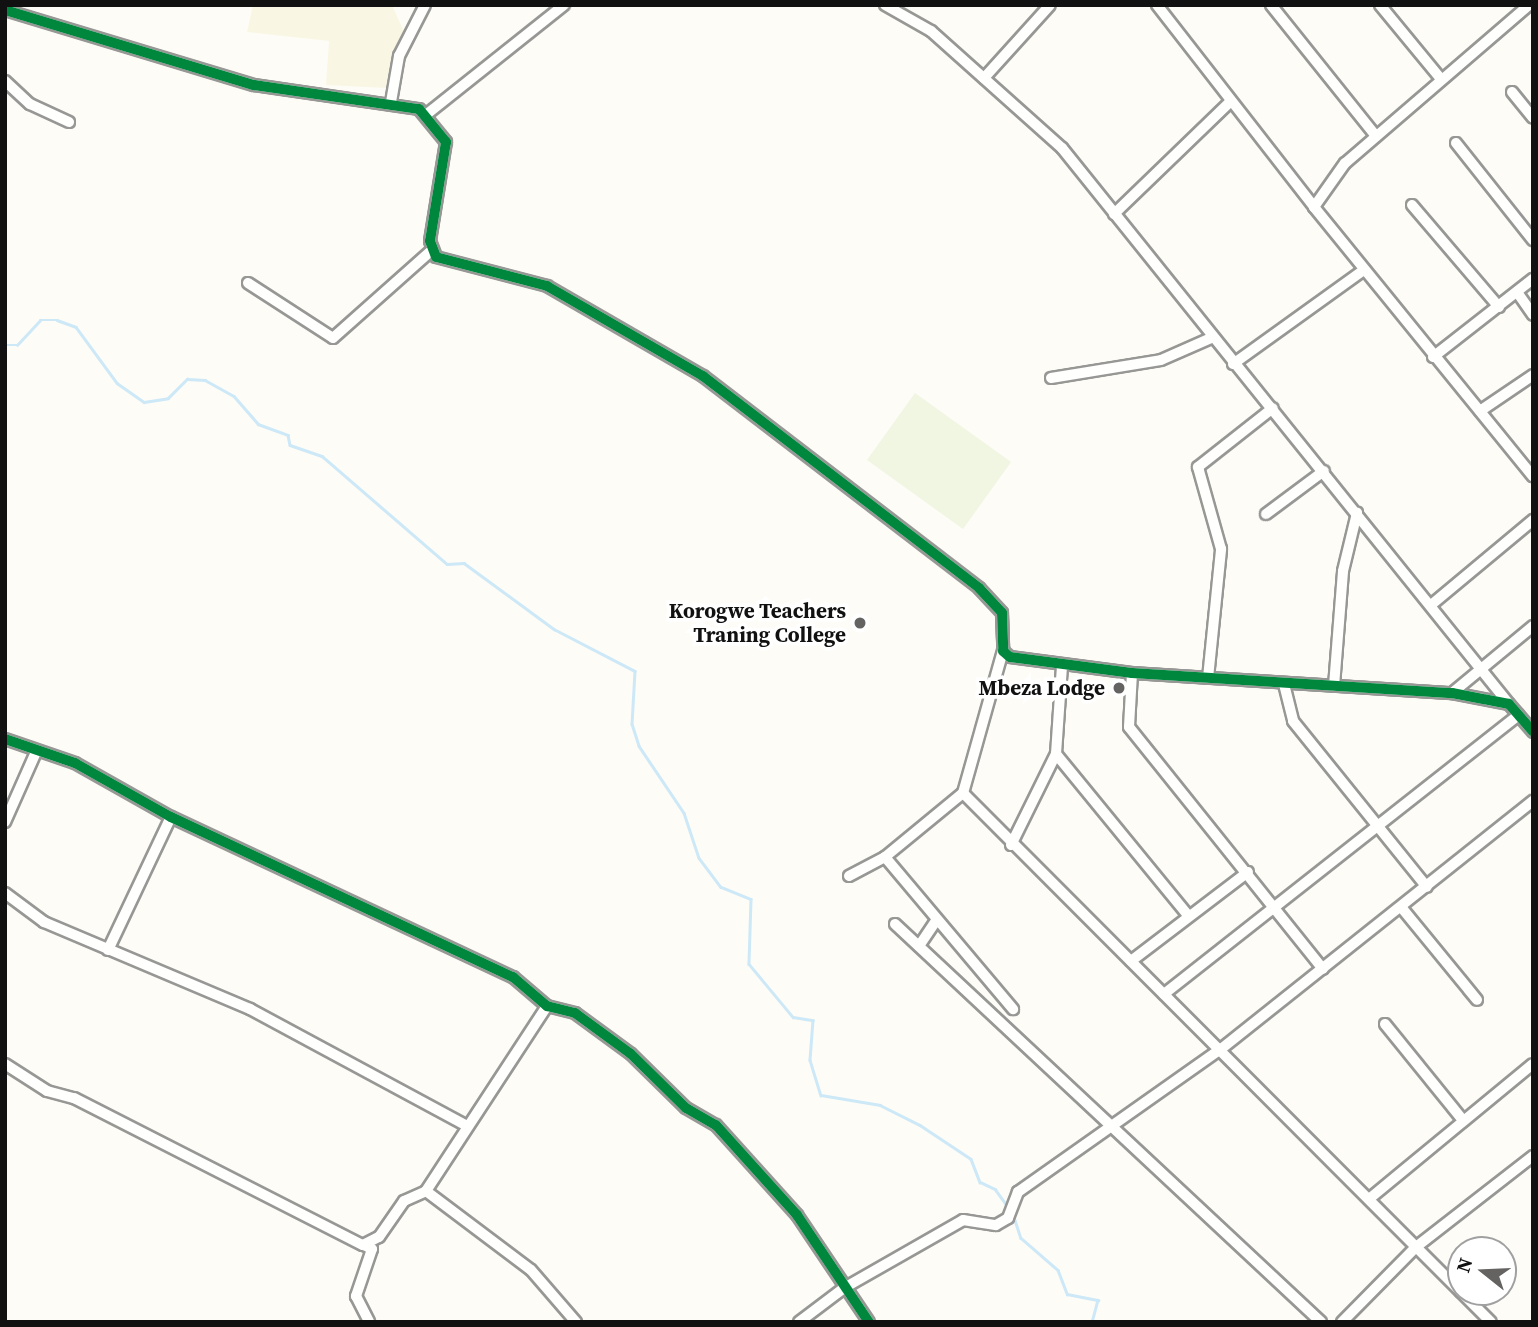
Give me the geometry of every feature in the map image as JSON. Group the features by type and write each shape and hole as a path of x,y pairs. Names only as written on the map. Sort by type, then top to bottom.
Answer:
{"street":[{"path":"391,102 399,56 425,5"},
{"path":"427,114 564,5"},
{"path":"885,5 931,31 1062,149 1211,338 1273,408 1533,732"},
{"path":"984,78 1050,5"},
{"path":"1157,5 1230,102 1433,357 1533,477"},
{"path":"1271,5 1376,136"},
{"path":"1380,5 1441,79"},
{"path":"1314,206 1345,163 1529,5"},
{"path":"5,10 35,10 254,85 391,102 427,114 446,142 432,250 333,338 248,283"},
{"path":"5,81 30,104 69,122"},
{"path":"1512,92 1533,118"},
{"path":"1114,214 1230,102"},
{"path":"1456,143 1533,240"},
{"path":"1412,205 1499,307"},
{"path":"432,250 445,265 547,286 703,376 979,588 1002,613 1003,651 963,793 885,857 849,876"},
{"path":"1233,364 1364,270"},
{"path":"1433,357 1533,279"},
{"path":"1517,292 1533,315"},
{"path":"1051,378 1161,360 1211,338"},
{"path":"1480,411 1533,375"},
{"path":"1208,678 1221,549 1198,467 1273,408"},
{"path":"1266,514 1324,471"},
{"path":"1334,686 1343,572 1357,513"},
{"path":"1431,605 1533,520"},
{"path":"1452,693 1533,626"},
{"path":"1003,651 1062,665 1132,673 1452,693 1509,704"},
{"path":"1011,845 1056,754 1062,665"},
{"path":"1132,673 1129,727 1274,903 1323,969"},
{"path":"1284,684 1293,721 1427,887"},
{"path":"1164,994 1274,903 1518,715"},
{"path":"5,739 36,752 75,763 171,817 418,929 513,977 547,1006 575,1013 686,1108 716,1125 797,1215 869,1322"},
{"path":"5,822 36,752"},
{"path":"1056,754 1188,915"},
{"path":"963,793 1011,845 1221,1049 1447,1278"},
{"path":"799,1322 844,1288 963,1220 996,1225 1008,1218 1018,1192 1221,1049 1533,801"},
{"path":"108,950 171,817"},
{"path":"885,857 936,921 1013,1009"},
{"path":"1131,961 1188,915 1248,872"},
{"path":"5,892 44,922 250,1009 465,1125"},
{"path":"1401,907 1477,1000"},
{"path":"919,946 936,921"},
{"path":"895,924 1110,1129 1321,1322"},
{"path":"363,1245 379,1237 404,1201 426,1191 465,1125 547,1006"},
{"path":"1385,1024 1462,1119"},
{"path":"5,1063 47,1091 74,1098 372,1249 356,1296 369,1322"},
{"path":"1369,1199 1462,1119 1533,1064"},
{"path":"1342,1322 1416,1247 1533,1156"},
{"path":"426,1191 531,1270 576,1322"},
{"path":"1475,1306 1490,1322"}],"shaded area":[{"path":"253,5 392,5 405,34 386,88 326,85 329,41 247,32"}],"green space":[{"path":"915,393 1011,462 963,529 867,460"}],"waterway":[{"path":"5,345 17,345 40,320 57,320 76,327 117,383 144,402 168,398 187,379 205,380 234,396 258,424 288,435 290,445 322,456 447,564 464,563 554,629 635,671 632,724 639,746 684,813 699,858 721,887 751,899 749,964 793,1017 813,1020 810,1060 821,1095 880,1105 920,1125 971,1159 980,1182 995,1189 1009,1208"},
{"path":"1013,1214 1021,1238 1058,1270 1067,1294 1098,1300 1092,1322"}],"cycle path":[{"path":"5,10 254,85 419,109 446,142 430,241 436,257 547,286 703,376 979,588 1002,613 1003,651 1010,657 1132,673 1452,693 1509,704 1533,732"},
{"path":"5,739 75,763 171,817 513,977 547,1006 575,1013 631,1054 686,1108 716,1125 797,1215 869,1322"}],"place":[{"name":"Korogwe Teachers Traning College","path":"860,623"},
{"name":"Mbeza Lodge","path":"1119,688"}]}
